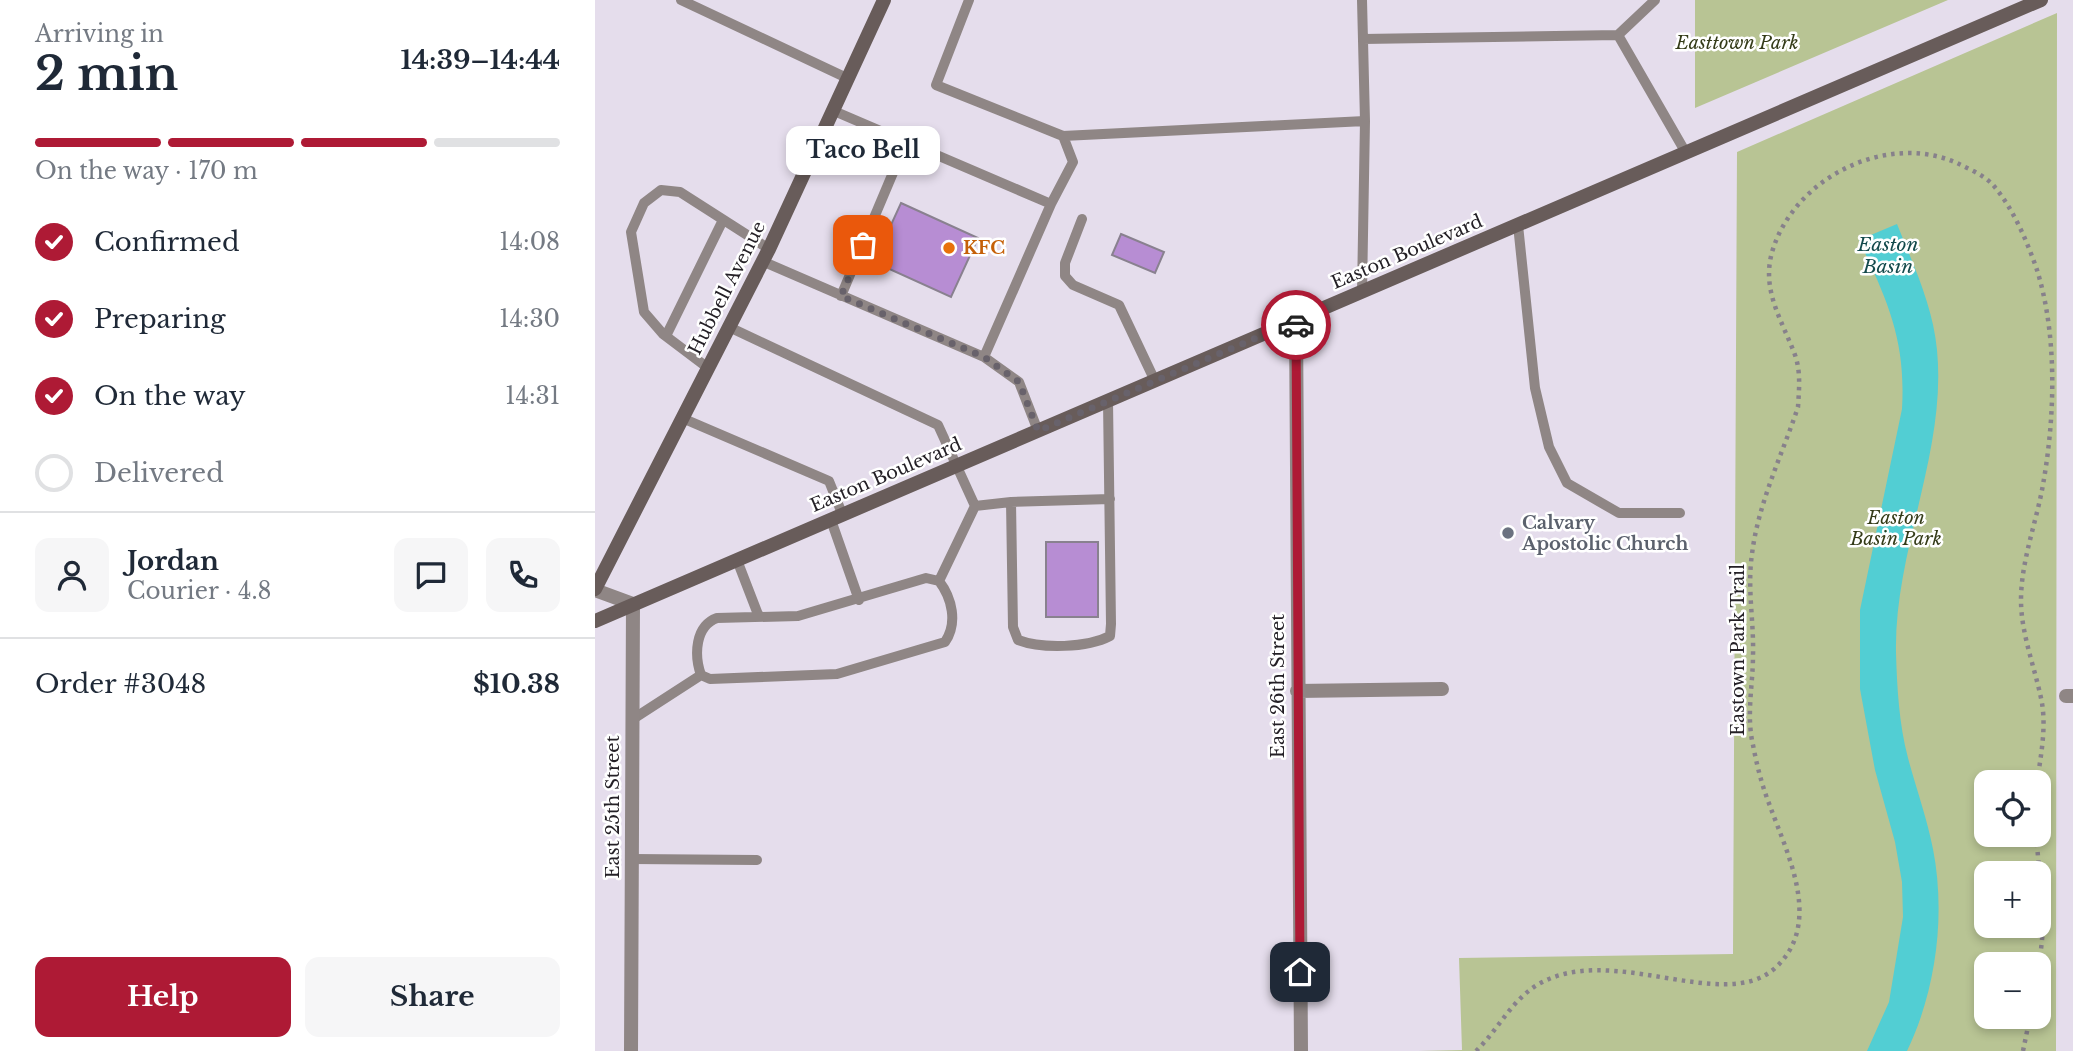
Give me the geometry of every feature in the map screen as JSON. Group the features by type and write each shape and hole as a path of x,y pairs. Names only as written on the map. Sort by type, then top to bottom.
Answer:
{"main road":[{"name":"Hubbell Avenue","path":"595,590 766,255 884,0"},
{"name":"Easton Boulevard","path":"595,621 2042,0"}],"street":[{"name":"East 26th Street","path":"1296,321 1301,1051"},
{"path":"595,590 633,604"},
{"name":"East 25th Street","path":"631,1051 633,604"},
{"path":"1297,691 1442,689"}],"lane":[{"path":"681,0 849,79"},
{"path":"969,0 936,85 1063,136 1365,121"},
{"path":"1362,0 1365,121 1362,292"},
{"path":"1363,39 1618,35 1655,0"},
{"path":"1618,35 1686,153"},
{"path":"834,111 1051,204"},
{"path":"984,357 1051,204 1073,162 1063,136"},
{"path":"841,296 906,142"},
{"path":"708,368 666,336 645,312 631,232 644,203 661,190 680,192 723,220 766,255 841,296 984,357 1019,382 1038,431"},
{"path":"1082,219 1065,263 1065,276 1073,285 1119,305 1155,381"},
{"path":"666,336 723,220"},
{"path":"1518,225 1535,388 1549,447 1567,483 1619,513 1680,513"},
{"path":"729,327 938,425 975,506 939,581"},
{"path":"1010,502 1013,627 1018,640 1032,645 1098,642 1109,636 1108,401"},
{"path":"682,418 829,481 859,600"},
{"path":"975,506 1010,502 1109,499"},
{"path":"737,560 759,617"},
{"path":"926,579 939,581 947,591 954,624 945,642 837,674 710,680 701,675 698,665 700,629 706,622 717,618 798,616 926,579"},
{"path":"633,719 701,675"},
{"path":"632,859 757,860"}],"path":[{"name":"Eastown Park Trail","path":"1476,1051 1520,998 1538,985 1562,974 1586,969 1620,970 1731,985 1755,980 1773,970 1796,936 1800,917 1794,868 1760,778 1749,710 1753,653 1752,554 1759,517 1798,407 1799,391 1796,356 1773,306 1769,279 1772,251 1797,203 1817,185 1842,169 1868,159 1917,153 1943,157 1971,170 1992,184 2008,206 2037,271 2047,317 2051,368 2047,461 2021,599 2024,629 2042,701 2043,727 2038,770"},
{"path":"2037,847 2044,920 2041,952"},
{"path":"2022,1051 2027,1029"}],"green space":[{"name":"Easttown Park","path":"1695,0 1948,0 1695,108"},
{"name":"Easton Basin Park","path":"2057,13 2056,1051 1418,1051 1462,1050 1459,958 1733,954 1737,152"}],"water":[{"name":"Easton Basin","path":"1897,224 1927,301 1937,350 1935,426 1903,577 1896,653 1902,732 1933,849 1939,900 1936,952 1931,978 1917,1028 1907,1051 1867,1051 1889,1002 1903,917 1902,882 1895,842 1875,770 1860,689 1860,610 1902,409 1902,384 1901,362 1893,322 1859,240"}],"building":[{"path":"901,203 978,238 951,297 874,262"},
{"path":"1121,234 1164,252 1155,273 1112,255"},
{"path":"1046,542 1098,542 1098,617 1046,617"}],"way so far":[{"path":"863,245 841,296 984,357 1019,382 1038,431 1296,321 1296,325"}],"place":[{"name":"Taco Bell","path":"863,245"},
{"name":"KFC","path":"949,248"},
{"name":"Calvary Apostolic Church","path":"1508,533"}],"route":[{"path":"1296,325 1300,972"}]}
